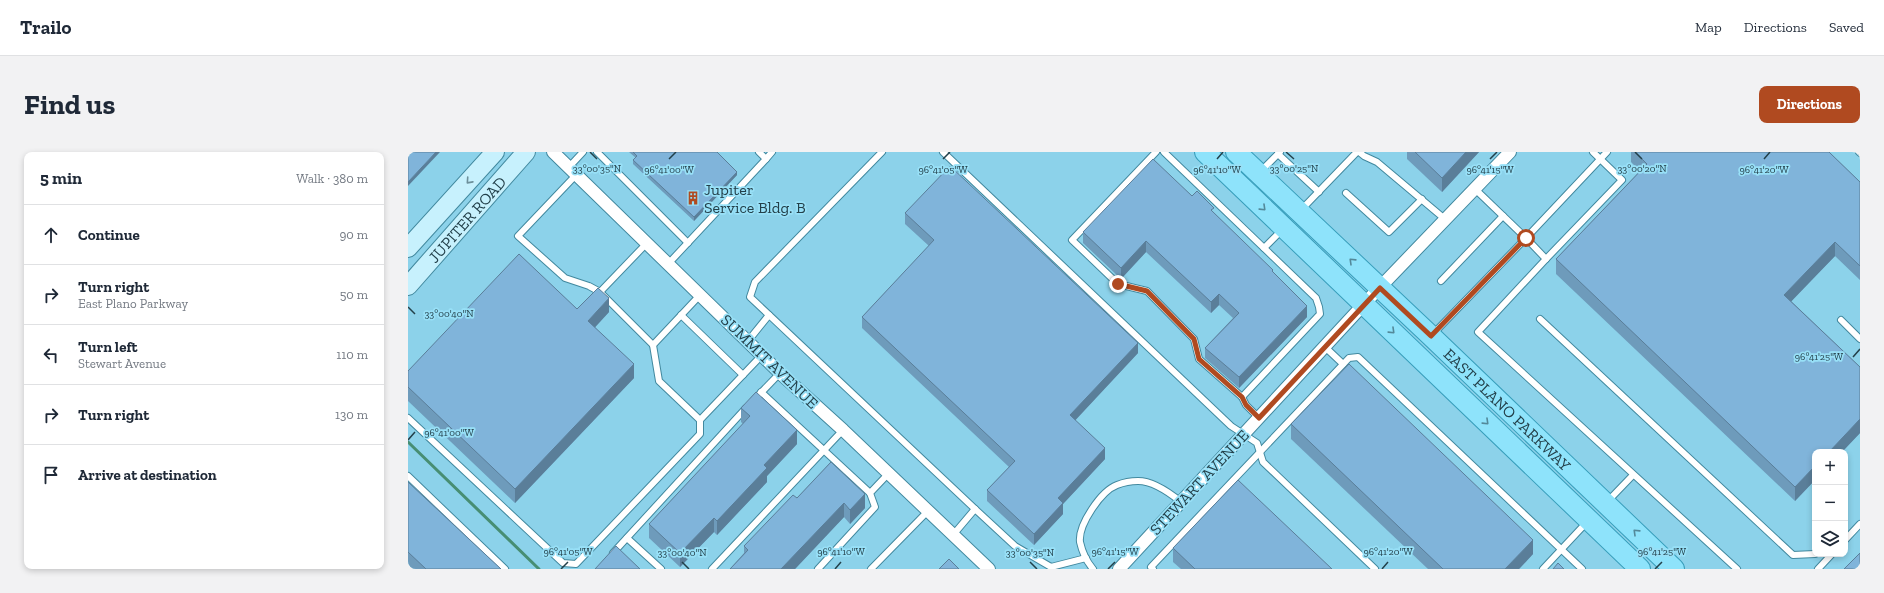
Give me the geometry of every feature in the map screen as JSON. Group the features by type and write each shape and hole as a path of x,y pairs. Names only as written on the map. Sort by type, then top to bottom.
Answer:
{"main road":[{"name":"JUPITER ROAD","path":"408,248 495,152"},
{"name":"JUPITER ROAD","path":"408,286 526,152"},
{"name":"EAST PLANO PARKWAY","path":"1205,152 1588,521 1640,569"},
{"name":"EAST PLANO PARKWAY","path":"1236,152 1674,569"},
{"path":"1243,189 1259,173"},
{"path":"1283,228 1300,212"},
{"path":"1588,521 1606,503"}],"street":[{"name":"SUMMIT AVENUE","path":"553,152 701,294 780,373 889,473 989,569"},
{"name":"STEWART AVENUE","path":"1119,569 1364,304 1510,152"}],"lane":[{"path":"583,152 573,171 518,236 565,278 589,286 600,292 653,346 659,381 700,420"},
{"path":"597,152 688,243"},
{"path":"759,152 766,159"},
{"path":"669,263 772,152"},
{"path":"882,152 755,282 750,297 1015,546 1051,567 1086,558"},
{"path":"943,152 1231,426 1257,443 1263,462 1375,569"},
{"path":"1156,152 1072,240 1118,284 1147,291 1194,339 1199,359 1242,397 1246,405 1259,418"},
{"path":"1164,152 1316,298 1319,307 1320,314 1242,397"},
{"path":"1300,212 1358,152 1377,162 1446,220"},
{"path":"1593,152 1622,180 1478,332 1737,569"},
{"path":"1431,336 1607,152"},
{"path":"1259,173 1279,153 1319,192"},
{"path":"1475,189 1546,259"},
{"path":"1346,193 1389,232 1422,199"},
{"path":"1441,281 1503,216"},
{"path":"1264,248 1283,228"},
{"path":"600,292 647,242"},
{"path":"653,346 701,294"},
{"path":"681,315 743,375"},
{"path":"748,341 769,315"},
{"path":"1540,319 1793,555 1812,554"},
{"path":"1841,320 1860,339"},
{"path":"1325,347 1343,364"},
{"path":"408,418 563,563 576,564 700,434 700,420 762,355"},
{"path":"1153,569 1151,567 1349,358 1358,358 1582,569"},
{"path":"608,559 780,373"},
{"path":"761,392 870,493 875,507 818,569"},
{"path":"712,569 843,430"},
{"path":"870,493 889,473"},
{"path":"1606,503 1633,474"},
{"path":"408,476 505,569"},
{"path":"1093,569 1086,558 1080,541 1084,520 1098,501 1116,485 1138,481 1164,489 1181,502"},
{"path":"953,535 975,509"},
{"path":"871,569 928,511"},
{"path":"1543,569 1588,521"},
{"path":"1848,537 1860,524"},
{"path":"627,538 662,569"},
{"path":"1818,569 1829,557"}],"building":[{"path":"408,152 436,152 408,182"},
{"name":"Jupiter Service Bldg. B","path":"633,152 717,152 737,172 694,217 633,160 637,156"},
{"path":"1415,152 1466,152 1442,178"},
{"path":"1635,152 1829,152 1860,182 1860,266 1835,242 1784,295 1860,367 1860,419 1832,449 1812,449 1812,469 1795,487 1556,259 1647,164"},
{"path":"1153,159 1192,196 1197,191 1214,208 1211,210 1273,270 1272,271 1307,306 1239,377 1205,348 1239,313 1219,294 1211,302 1146,241 1121,268 1083,232"},
{"path":"950,166 1138,343 1070,415 1105,448 1058,498 1063,503 1034,534 987,490 1015,461 862,317 934,240 905,213"},
{"path":"519,254 577,309 598,288 609,298 588,321 634,364 515,489 408,387 408,371"},
{"path":"1349,364 1533,540 1505,569 1443,569 1291,424"},
{"path":"756,392 797,430 764,465 767,468 717,521 714,518 680,553 649,524 750,416 741,408"},
{"path":"831,462 865,494 850,510 844,503 781,569 730,569 748,550 744,546 793,495 797,498"},
{"path":"1238,480 1332,569 1195,569 1173,548"},
{"path":"408,482 501,569 426,569 408,552"},
{"path":"616,546 640,569 595,569"},
{"path":"1860,553 1860,569 1844,569"},
{"path":"949,559 959,569 939,569"},
{"path":"1558,563 1564,569 1553,569"}],"waterway":[{"path":"408,442 539,569"}],"place":[{"name":"Jupiter Service Bldg. B","path":"693,198"}],"route":[{"path":"1118,284 1147,291 1194,339 1199,359 1242,397 1246,405 1259,418 1380,288 1431,336 1526,238"}]}
